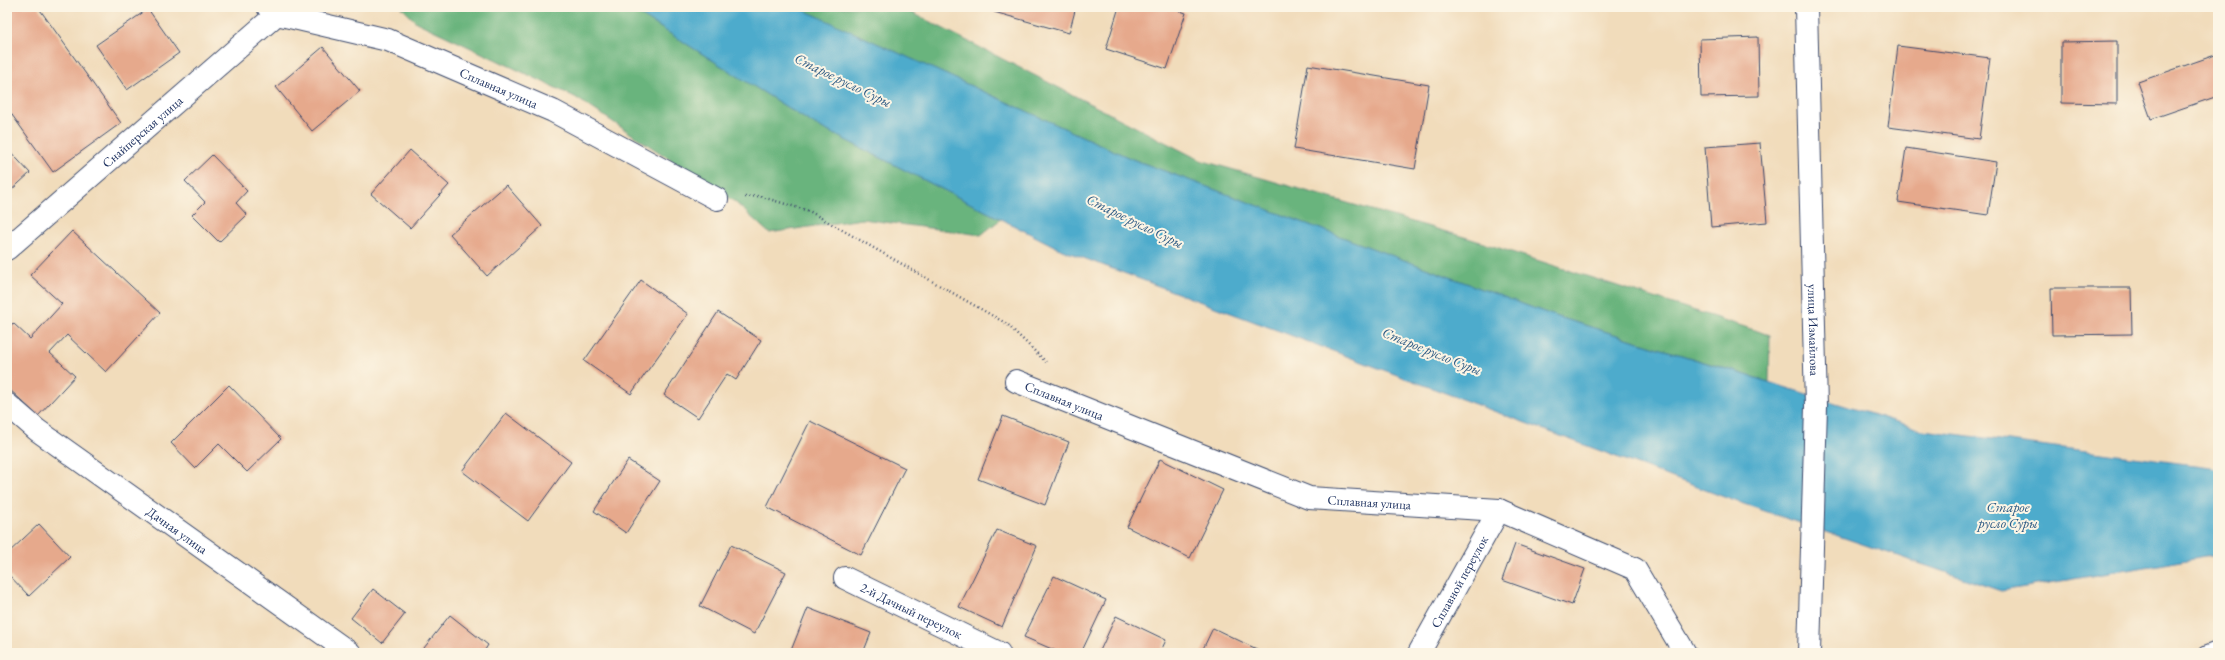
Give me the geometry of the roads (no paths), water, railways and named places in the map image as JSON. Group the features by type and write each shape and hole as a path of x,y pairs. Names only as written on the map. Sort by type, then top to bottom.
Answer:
{"street":[{"name":"улица Измайлова","path":"1806,7 1816,406 1809,653"},
{"name":"Сплавная улица","path":"273,11 388,40 552,111 717,199"},
{"name":"Снайперская улица","path":"7,249 273,11"},
{"name":"Сплавная улица","path":"1016,381 1309,498 1499,510 1635,569 1685,653"},
{"name":"Дачная улица","path":"7,404 44,434 350,653"},
{"name":"Сплавной переулок","path":"1419,653 1499,510"},
{"name":"2-й Дачный переулок","path":"845,578 999,653"}],"lane":[{"path":"2205,653 2218,648"}],"water":[{"name":"Старое русло Суры","path":"628,7 797,7 1132,159 1552,315 1923,430 2218,468 2218,555 2001,591 1732,500 1062,250 812,123"}]}
